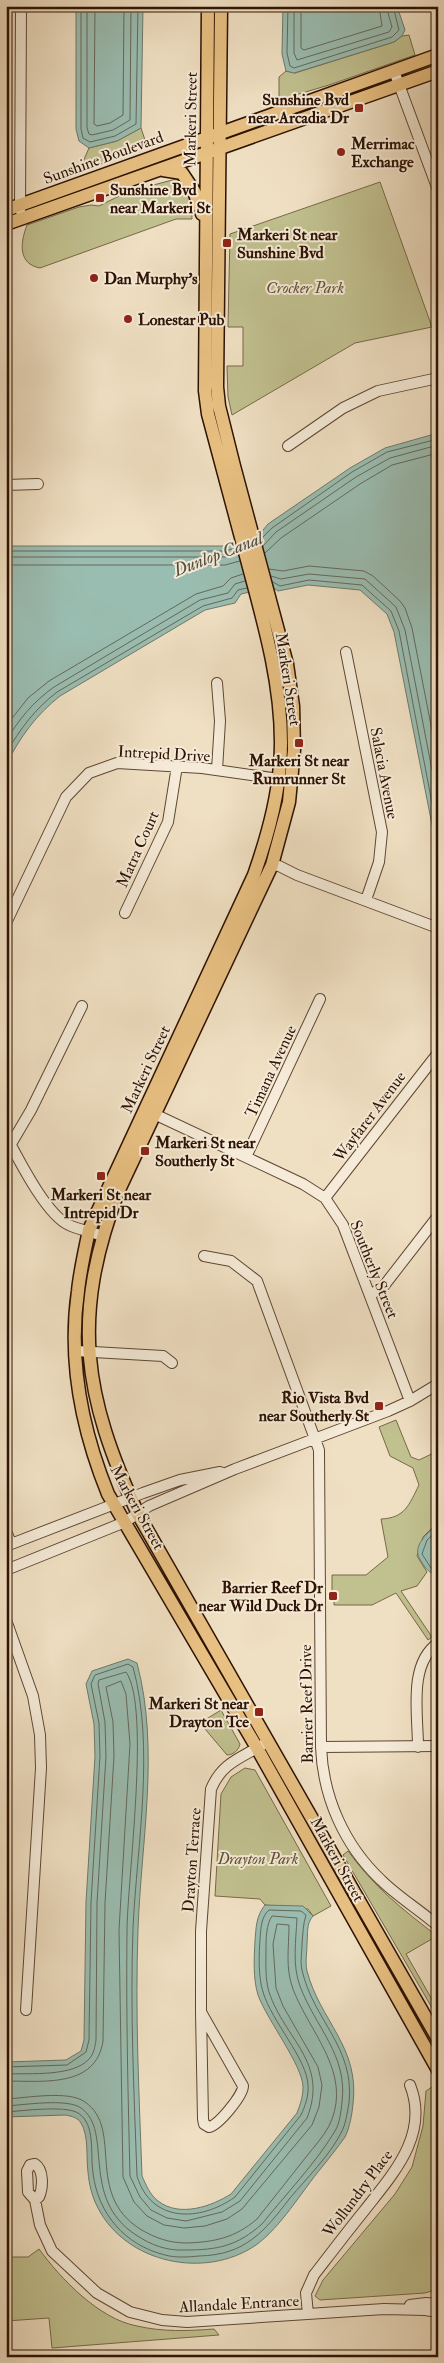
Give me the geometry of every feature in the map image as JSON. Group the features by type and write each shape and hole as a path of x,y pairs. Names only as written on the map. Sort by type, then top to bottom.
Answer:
{"main road":[{"name":"Markeri Street","path":"208,6 205,138 205,391 208,414 243,523 276,615 288,664 293,706 294,750 285,780 275,802 259,860 150,1112 102,1236 93,1278 89,1317 89,1351 99,1414 138,1514 438,2038"},
{"name":"Markeri Street","path":"221,6 217,387 219,406 262,618 271,651 280,710 285,780 289,802 272,865 150,1112 89,1230 78,1290 76,1351 86,1432 95,1462 114,1504 257,1748 438,2070"},
{"name":"Sunshine Boulevard","path":"6,210 438,56"},
{"name":"Sunshine Boulevard","path":"6,224 438,71"},
{"path":"160,170 172,170 182,173 196,196 205,223"}],"street":[{"path":"19,220 21,6"},
{"path":"394,71 438,190"},
{"path":"288,446 343,408 378,392 438,378"},
{"path":"6,485 38,484"},
{"name":"Salacia Avenue","path":"346,652 382,832 379,862 366,900"},
{"path":"217,683 221,744 218,770"},
{"name":"Intrepid Drive","path":"6,923 66,796 89,773 117,763 218,770 285,780"},
{"name":"Matra Court","path":"125,913 168,822 177,766"},
{"path":"259,860 438,928"},
{"name":"Timana Avenue","path":"246,1156 320,999"},
{"path":"82,1006 31,1110 8,1140 53,1214 68,1225 89,1230 102,1236"},
{"name":"Wayfarer Avenue","path":"325,1198 438,1052"},
{"name":"Southerly Street","path":"150,1112 303,1184 325,1198 343,1226 410,1401"},
{"path":"370,1295 383,1287 438,1216"},
{"name":"Barrier Reef Drive","path":"204,1256 231,1261 257,1281 316,1438 321,1462 320,1747 324,1781 328,1794 340,1822 360,1856 382,1881 438,1926"},
{"path":"76,1351 163,1356 172,1363"},
{"path":"6,1570 125,1522 149,1506 235,1469 410,1401 438,1384"},
{"path":"6,1531 9,1545 180,1480 235,1469"},
{"path":"6,1620 33,1696 40,1735 40,1778 26,2010"},
{"path":"418,1746 418,1670 426,1653 438,1643"},
{"name":"Drayton Terrace","path":"200,2012 243,2086 240,2095 216,2124 209,2127 204,2124 203,2119 200,2012 202,1924 211,1789 215,1779 228,1764 269,1740"},
{"path":"320,1747 438,1746"},
{"name":"Wollundry Place","path":"308,2314 306,2293 314,2274 394,2172 405,2155 416,2120 415,2097 410,2085"},
{"name":"Allandale Entrance","path":"35,2200 43,2234 52,2251 97,2293 119,2307 145,2317 174,2322 384,2309 424,2303 438,2304"},
{"name":"Allandale Entrance","path":"384,2309 438,2312"}],"green space":[{"path":"409,35 415,55 279,100 279,77 286,71 295,73 394,42 402,36"},
{"path":"141,128 147,146 78,173 89,148 117,141"},
{"path":"176,179 184,188 188,198 192,219 176,219 40,268 33,266 24,257 22,245 27,225 79,207 99,206 127,192"},
{"name":"Crocker Park","path":"380,182 432,327 355,343 232,415 228,397 227,366 243,366 243,327 228,327 230,234"},
{"path":"396,1420 411,1457 419,1460 438,1451 438,1522 423,1537 417,1556 427,1572 417,1586 401,1591 432,1637 428,1640 396,1593 372,1605 334,1605 334,1594 332,1594 332,1575 366,1575 388,1557 381,1519 401,1513 409,1504 419,1485 413,1468 390,1456 379,1427"},
{"path":"221,1710 240,1744 237,1750 229,1755 200,1723"},
{"name":"Drayton Park","path":"245,1768 255,1770 331,1906 313,1916 308,1909 265,1905 260,1899 215,1896 221,1794 231,1777"},
{"path":"348,1851 378,1887 437,1936 406,1954 438,2010 438,2018 343,1855"},
{"path":"432,2087 438,2097 438,2289 425,2293 320,2300 315,2296 323,2280 395,2194 412,2167 423,2126 426,2091"},
{"path":"39,2249 58,2273 82,2296 109,2315 123,2322 156,2329 214,2329 219,2335 52,2348 49,2318 6,2321 6,2257 28,2257"}],"water":[{"path":"76,6 143,6 141,128 117,141 89,148 79,141 76,129"},
{"path":"283,6 397,6 405,30 402,36 394,42 294,73 286,71 282,54"},
{"name":"Dunlop Canal","path":"438,433 438,855 394,632 387,614 360,590 308,585 278,591 272,587 241,594 235,603 205,610 60,696 29,727 6,765 6,546 226,546 259,535 268,524 350,468 385,448"},
{"path":"438,1522 438,1576 426,1568 418,1555 418,1550 422,1540"},
{"path":"128,1659 137,1663 144,1696 147,1729 147,1796 138,1930 137,1992 142,2176 147,2186 158,2201 176,2209 196,2208 215,2203 231,2194 297,2113 303,2087 301,2078 291,2055 258,1995 255,1982 256,1927 260,1913 265,1905 303,1906 313,1916 309,1922 308,1929 307,1971 313,1989 345,2050 351,2066 354,2084 352,2112 345,2137 291,2208 274,2229 256,2245 236,2256 214,2262 191,2263 168,2260 147,2253 127,2242 111,2227 92,2195 88,2177 84,2128 76,2119 65,2115 6,2117 6,2062 66,2060 81,2051 84,2040 86,1902 95,1756 94,1724 86,1684 92,1671"}],"place":[{"name":"Sunshine Bvd near Arcadia Dr","path":"359,108"},
{"name":"Merrimac Exchange","path":"341,152"},
{"name":"Sunshine Bvd near Markeri St","path":"100,198"},
{"name":"Markeri St near Sunshine Bvd","path":"227,243"},
{"name":"Dan Murphy's","path":"94,278"},
{"name":"Lonestar Pub","path":"128,319"},
{"name":"Markeri St near Rumrunner St","path":"299,743"},
{"name":"Markeri St near Southerly St","path":"145,1151"},
{"name":"Markeri St near Intrepid Dr","path":"101,1176"},
{"name":"Rio Vista Bvd near Southerly St","path":"379,1406"},
{"name":"Barrier Reef Dr near Wild Duck Dr","path":"333,1596"},
{"name":"Markeri St near Drayton Tce","path":"259,1712"}]}
